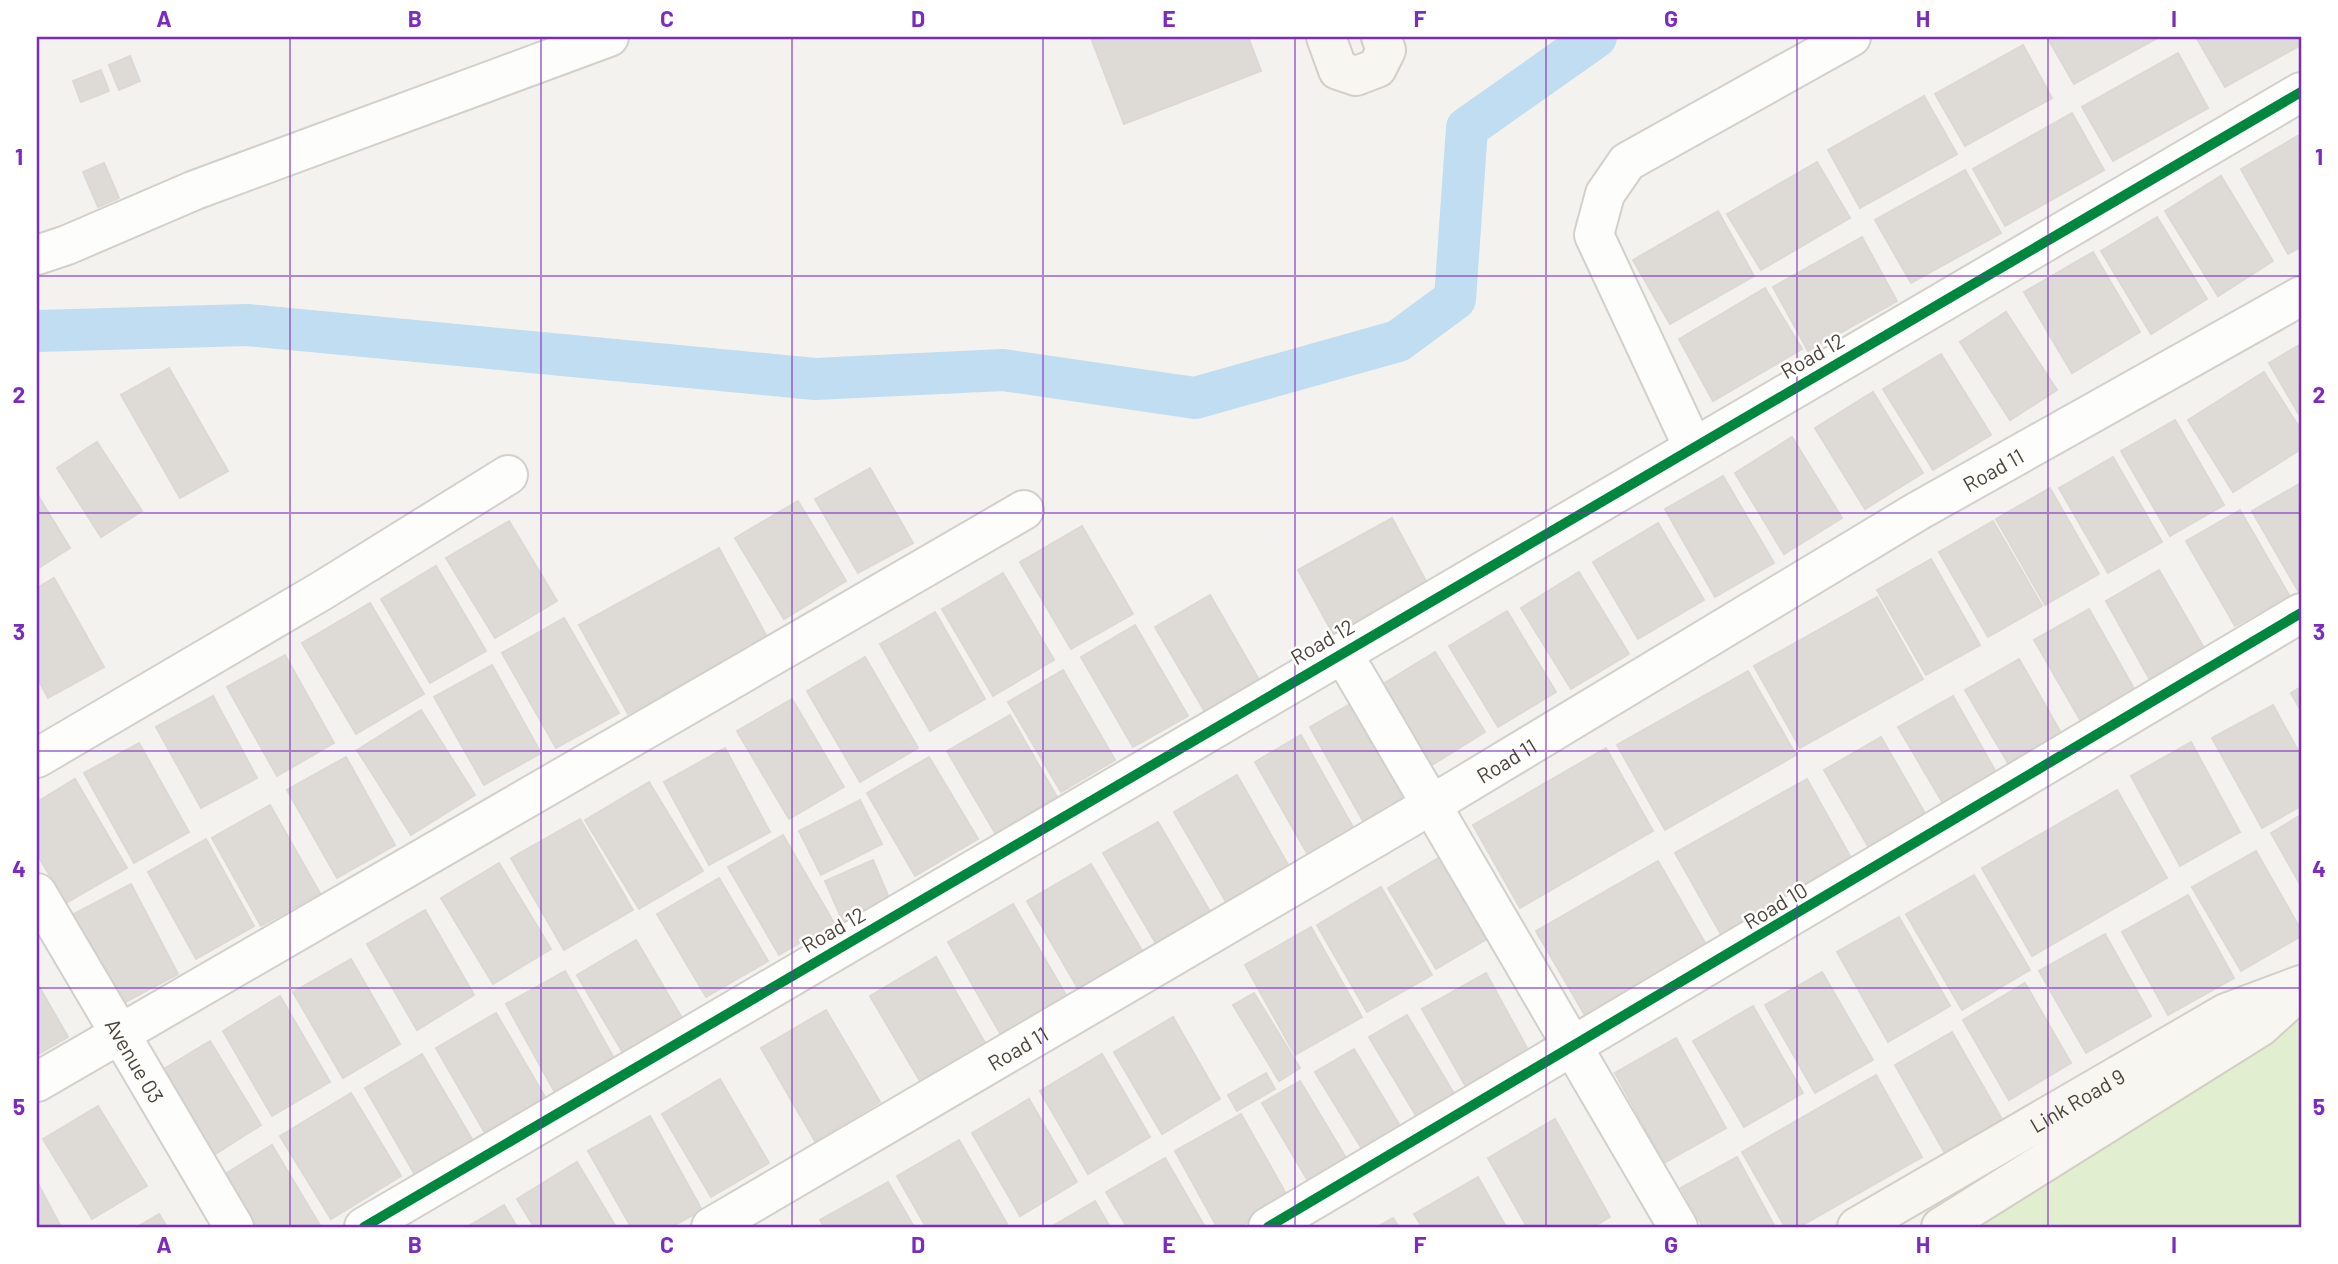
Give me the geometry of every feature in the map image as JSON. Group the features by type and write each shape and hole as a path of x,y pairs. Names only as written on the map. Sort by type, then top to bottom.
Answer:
{"main road":[{"path":"1326,37 1338,70 1356,76 1377,68 1386,50 1381,37"},
{"name":"Link Road 9","path":"1857,1227 2226,1013 2301,987"},
{"name":"Link Road 9","path":"1941,1227 2260,1027 2301,987"}],"street":[{"path":"37,255 67,245 195,190 609,37"},
{"path":"1693,447 1594,234 1605,194 1627,162 1851,37"},
{"name":"Road 12","path":"364,1227 2301,92"},
{"name":"Road 11","path":"711,1227 1431,805 1918,511 2301,296"},
{"path":"37,758 323,590 508,475"},
{"path":"37,1082 1024,510"},
{"name":"Road 10","path":"1268,1227 2301,613"},
{"path":"1342,652 1678,1227"},
{"name":"Avenue 03","path":"37,893 234,1227"}],"green space":[{"path":"2299,1013 2301,1227 1959,1227"}],"building":[{"path":"1248,37 1261,71 1124,124 1091,38"},
{"path":"2047,37 2159,37 2074,84"},
{"path":"2196,37 2301,37 2301,45 2225,87"},
{"path":"2023,45 2052,98 1965,146 1935,94"},
{"path":"2178,53 2208,108 2113,161 2082,107"},
{"path":"130,56 140,81 119,90 109,65"},
{"path":"101,70 109,91 81,102 73,81"},
{"path":"1924,96 1957,154 1860,208 1828,150"},
{"path":"2072,113 2104,170 2005,226 1973,169"},
{"path":"2301,134 2301,247 2288,254 2241,169"},
{"path":"1817,162 1850,218 1761,270 1727,214"},
{"path":"104,163 119,198 98,207 83,172"},
{"path":"1965,170 2001,233 1911,283 1875,220"},
{"path":"2221,176 2273,261 2218,296 2165,211"},
{"path":"1718,211 1754,276 1670,324 1633,260"},
{"path":"2157,217 2207,299 2151,334 2101,251"},
{"path":"1862,237 1897,301 1808,351 1773,287"},
{"path":"2093,252 2140,332 2072,373 2024,292"},
{"path":"1765,288 1802,349 1713,401 1679,339"},
{"path":"2006,312 2057,390 2010,420 1960,342"},
{"path":"2301,344 2301,418 2269,363"},
{"path":"1941,354 1991,435 1933,470 1883,389"},
{"path":"169,368 228,471 180,498 121,395"},
{"path":"2264,372 2301,430 2301,449 2233,492 2188,420"},
{"path":"1873,392 1923,473 1865,509 1815,428"},
{"path":"2175,420 2224,505 2170,536 2121,451"},
{"path":"1792,437 1842,518 1784,554 1735,473"},
{"path":"97,442 142,511 101,537 57,468"},
{"path":"2113,457 2162,542 2108,573 2059,488"},
{"path":"870,468 913,543 858,573 815,499"},
{"path":"1723,476 1774,563 1715,597 1665,509"},
{"path":"2301,483 2301,596 2252,511"},
{"path":"2050,488 2099,574 2045,605 1996,519"},
{"path":"37,494 70,548 37,569"},
{"path":"798,501 846,581 784,619 735,538"},
{"path":"2240,510 2289,595 2235,626 2186,541"},
{"path":"1392,518 1426,581 1333,634 1298,570"},
{"path":"509,521 557,601 495,638 446,558"},
{"path":"1993,521 2042,606 1988,637 1939,552"},
{"path":"1658,523 1704,600 1638,639 1593,562"},
{"path":"1082,526 1133,614 1071,649 1020,562"},
{"path":"719,548 767,637 628,714 579,625"},
{"path":"1931,559 1980,645 1926,675 1877,590"},
{"path":"436,566 486,651 430,683 381,599"},
{"path":"2159,570 2208,655 2154,687 2106,601"},
{"path":"1579,572 1629,654 1571,689 1521,608"},
{"path":"1003,573 1054,660 993,696 942,609"},
{"path":"54,578 104,667 48,698 37,677 37,588"},
{"path":"1210,595 1262,685 1208,717 1155,627"},
{"path":"1877,597 1923,679 1800,748 1754,666"},
{"path":"370,603 424,694 356,734 302,643"},
{"path":"2089,609 2137,694 2083,725 2034,640"},
{"path":"1507,611 1556,692 1498,727 1449,646"},
{"path":"935,612 985,699 930,731 880,644"},
{"path":"564,618 619,713 556,748 502,653"},
{"path":"1135,625 1188,716 1133,747 1081,657"},
{"path":"1435,652 1485,732 1427,768 1378,687"},
{"path":"285,655 334,743 277,776 227,687"},
{"path":"865,657 918,748 860,782 807,691"},
{"path":"2019,659 2068,745 2015,775 1965,690"},
{"path":"492,665 541,753 484,785 434,697"},
{"path":"1063,670 1115,760 1061,792 1008,702"},
{"path":"1748,671 1796,755 1665,830 1617,745"},
{"path":"2301,687 2301,711 2291,693"},
{"path":"213,696 257,778 201,808 156,727"},
{"path":"1953,696 2001,781 1948,812 1898,727"},
{"path":"792,699 844,787 789,819 737,731"},
{"path":"1357,700 1410,794 1363,821 1310,727"},
{"path":"2273,705 2301,756 2301,806 2262,828 2212,738"},
{"path":"421,710 475,795 411,835 357,750"},
{"path":"1010,715 1057,797 995,833 947,751"},
{"path":"1301,735 1354,829 1308,855 1255,762"},
{"path":"1881,737 1930,822 1873,855 1824,770"},
{"path":"2191,742 2240,832 2180,866 2131,776"},
{"path":"139,743 189,832 134,863 84,773"},
{"path":"725,748 770,832 709,865 664,782"},
{"path":"1606,748 1653,831 1520,908 1473,825"},
{"path":"346,757 395,845 337,878 287,790"},
{"path":"929,757 978,839 915,876 867,793"},
{"path":"1237,775 1291,870 1229,907 1174,812"},
{"path":"75,779 127,868 66,903 37,854 37,802"},
{"path":"1807,779 1854,863 1723,938 1675,853"},
{"path":"649,782 703,871 639,909 585,820"},
{"path":"2117,790 2167,878 2032,956 1982,868"},
{"path":"860,800 882,844 821,875 799,831"},
{"path":"270,805 320,893 261,926 212,838"},
{"path":"2301,815 2301,886 2271,833"},
{"path":"580,819 633,910 564,950 511,858"},
{"path":"1158,822 1212,915 1158,947 1103,853"},
{"path":"783,835 834,923 779,955 728,867"},
{"path":"206,839 254,926 196,959 148,872"},
{"path":"2256,851 2301,930 2301,936 2241,971 2192,887"},
{"path":"1447,853 1494,935 1436,969 1388,888"},
{"path":"873,860 894,910 847,931 825,881"},
{"path":"1658,861 1708,948 1586,1017 1536,931"},
{"path":"499,863 551,949 493,984 441,898"},
{"path":"1091,864 1144,954 1080,992 1027,901"},
{"path":"1974,875 2030,970 1962,1010 1906,914"},
{"path":"719,878 768,961 706,997 657,914"},
{"path":"131,884 178,974 116,1007 68,917"},
{"path":"1381,887 1432,975 1367,1012 1317,925"},
{"path":"2188,895 2234,978 2168,1015 2122,932"},
{"path":"1013,904 1067,997 1001,1035 948,942"},
{"path":"425,910 474,995 417,1030 367,944"},
{"path":"1899,917 1950,1006 1888,1042 1837,952"},
{"path":"1311,927 1362,1017 1295,1055 1245,965"},
{"path":"2105,934 2151,1016 2086,1053 2039,971"},
{"path":"636,940 682,1018 623,1053 577,975"},
{"path":"936,957 989,1050 924,1088 870,996"},
{"path":"351,959 400,1044 343,1078 293,992"},
{"path":"565,971 614,1058 554,1091 506,1004"},
{"path":"1822,972 1873,1060 1815,1093 1765,1005"},
{"path":"1486,973 1533,1059 1470,1094 1422,1009"},
{"path":"37,983 68,1037 37,1055"},
{"path":"2025,983 2071,1063 2009,1100 1963,1020"},
{"path":"1254,993 1300,1068 1279,1081 1233,1005"},
{"path":"280,996 330,1082 272,1116 223,1031"},
{"path":"1753,1006 1803,1093 1744,1127 1693,1041"},
{"path":"826,1010 880,1102 815,1141 761,1048"},
{"path":"496,1013 545,1097 485,1133 436,1048"},
{"path":"1407,1015 1459,1102 1421,1124 1369,1037"},
{"path":"1173,1017 1220,1099 1162,1134 1114,1052"},
{"path":"1952,1032 2003,1121 1946,1155 1895,1065"},
{"path":"1676,1038 1726,1128 1664,1163 1615,1073"},
{"path":"210,1041 261,1125 209,1158 157,1073"},
{"path":"1354,1049 1406,1136 1368,1159 1315,1072"},
{"path":"422,1054 473,1141 415,1175 365,1088"},
{"path":"1102,1054 1150,1137 1088,1174 1040,1091"},
{"path":"1266,1073 1275,1089 1237,1111 1228,1095"},
{"path":"1876,1075 1922,1157 1799,1227 1785,1227 1742,1152"},
{"path":"720,1079 769,1163 711,1197 662,1114"},
{"path":"1300,1081 1352,1168 1314,1191 1262,1103"},
{"path":"351,1093 401,1176 331,1219 280,1136"},
{"path":"1029,1099 1077,1182 1020,1216 972,1133"},
{"path":"98,1106 147,1186 92,1219 43,1139"},
{"path":"1241,1114 1289,1199 1239,1227 1217,1227 1175,1151"},
{"path":"650,1116 702,1210 671,1227 631,1227 588,1151"},
{"path":"1555,1119 1610,1217 1593,1227 1527,1227 1488,1158"},
{"path":"959,1140 1007,1224 1002,1227 926,1227 897,1176"},
{"path":"272,1145 321,1227 242,1227 214,1181"},
{"path":"1737,1157 1775,1227 1703,1227 1681,1188"},
{"path":"1165,1158 1205,1227 1127,1227 1106,1192"},
{"path":"577,1162 616,1227 534,1227 517,1199"},
{"path":"1478,1177 1506,1227 1422,1227 1414,1214"},
{"path":"37,1182 61,1227 37,1227"},
{"path":"888,1182 914,1227 824,1227 820,1220"},
{"path":"1095,1201 1110,1227 1051,1227"},
{"path":"504,1205 517,1227 467,1227"},
{"path":"159,1214 167,1227 137,1227"},
{"path":"1393,1218 1399,1227 1377,1227"}],"waterway":[{"path":"37,331 247,325 815,379 1003,370 1195,398 1398,341 1455,299 1467,128 1596,37"}],"cycle path":[{"path":"364,1227 2301,92"},
{"path":"1268,1227 2301,613"}]}
